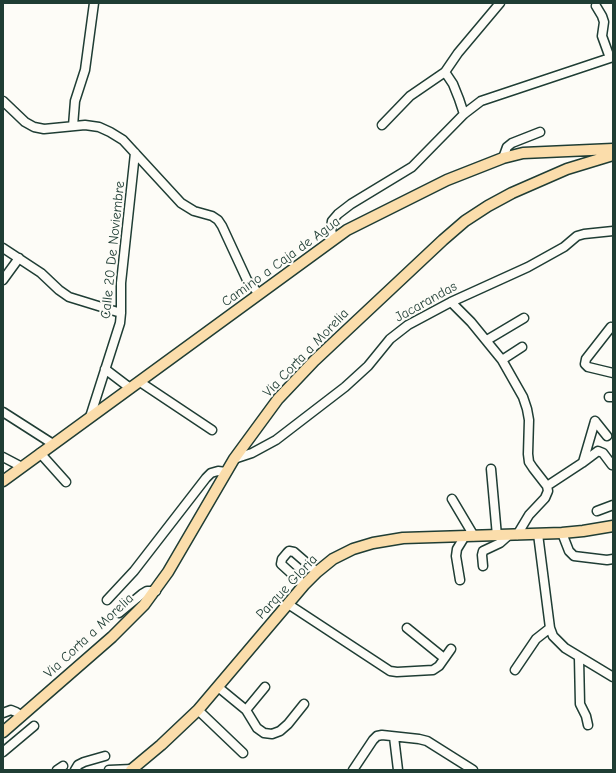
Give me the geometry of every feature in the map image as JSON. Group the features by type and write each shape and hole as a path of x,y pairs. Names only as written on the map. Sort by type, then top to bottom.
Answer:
{"main road":[{"name":"Camino a Caja de Agua","path":"3,481 347,230 447,180 503,158 523,153 613,149"},
{"name":"Via Corta a Morelia","path":"3,732 112,637 135,615 156,591 179,555 234,459 255,429 296,379 465,221 488,206 519,190 567,170 613,155"},
{"name":"Parque Gloria","path":"131,770 156,750 198,710 304,585 333,559 353,549 373,543 403,538 562,533 613,526"}],"street":[{"path":"73,126 75,101 85,70 94,3"},
{"path":"382,125 410,96 445,72 458,53 500,3"},
{"path":"334,239 331,229 332,221 338,214 351,204 412,168 464,114 481,101 611,57 602,36 604,22 596,6"},
{"path":"445,72 453,84 464,114"},
{"path":"3,101 25,122 34,127 44,129 85,125 110,132 123,140 181,203 218,220 247,280 259,294"},
{"path":"503,158 507,147 512,142 540,132"},
{"name":"Calle 20 De Noviembre","path":"90,417 120,323 121,283 135,153"},
{"name":"Jacarandas","path":"234,459 252,453 276,440 357,377 398,332 408,325 451,302 528,267 564,247 578,236 584,234 613,232"},
{"path":"3,248 41,273 69,297 121,313"},
{"path":"3,280 18,258"},
{"path":"451,302 487,340 502,360 523,397 529,420 529,462 547,486 548,491 545,498 513,535 483,551 483,566"},
{"path":"487,340 524,318"},
{"path":"611,328 586,359 585,364 588,367 613,373"},
{"path":"502,360 522,347"},
{"path":"105,369 130,388"},
{"path":"140,382 212,430"},
{"path":"3,412 53,444"},
{"path":"582,463 596,421 607,436"},
{"path":"547,486 598,451 602,453 612,465"},
{"path":"40,453 66,482"},
{"path":"3,457 22,467"},
{"path":"491,469 497,536"},
{"path":"107,600 134,571 206,478 211,473 226,472"},
{"path":"452,499 470,536 457,549 456,556 460,580"},
{"path":"597,511 613,505"},
{"path":"562,533 569,551 574,556 607,560 613,559"},
{"path":"538,534 550,628 553,636 558,643 579,658 613,677"},
{"path":"304,585 281,564 282,559 289,551 294,552 317,572"},
{"path":"119,613 142,594 148,591 156,591"},
{"path":"288,604 390,671 433,670 439,666 451,649"},
{"path":"407,628 444,658"},
{"path":"515,670 536,639 550,628"},
{"path":"579,658 580,704 586,716 588,725"},
{"path":"218,687 246,710 257,728 264,733 272,734 280,731 288,724 304,704"},
{"path":"246,710 265,687"},
{"path":"3,713 11,710 22,716"},
{"path":"198,710 243,753"},
{"path":"3,752 34,726"},
{"path":"353,770 373,740 377,736 382,735 427,741 473,770"},
{"path":"394,737 398,770"},
{"path":"75,770 78,765 84,762 105,756"},
{"path":"109,770 131,770"}]}
